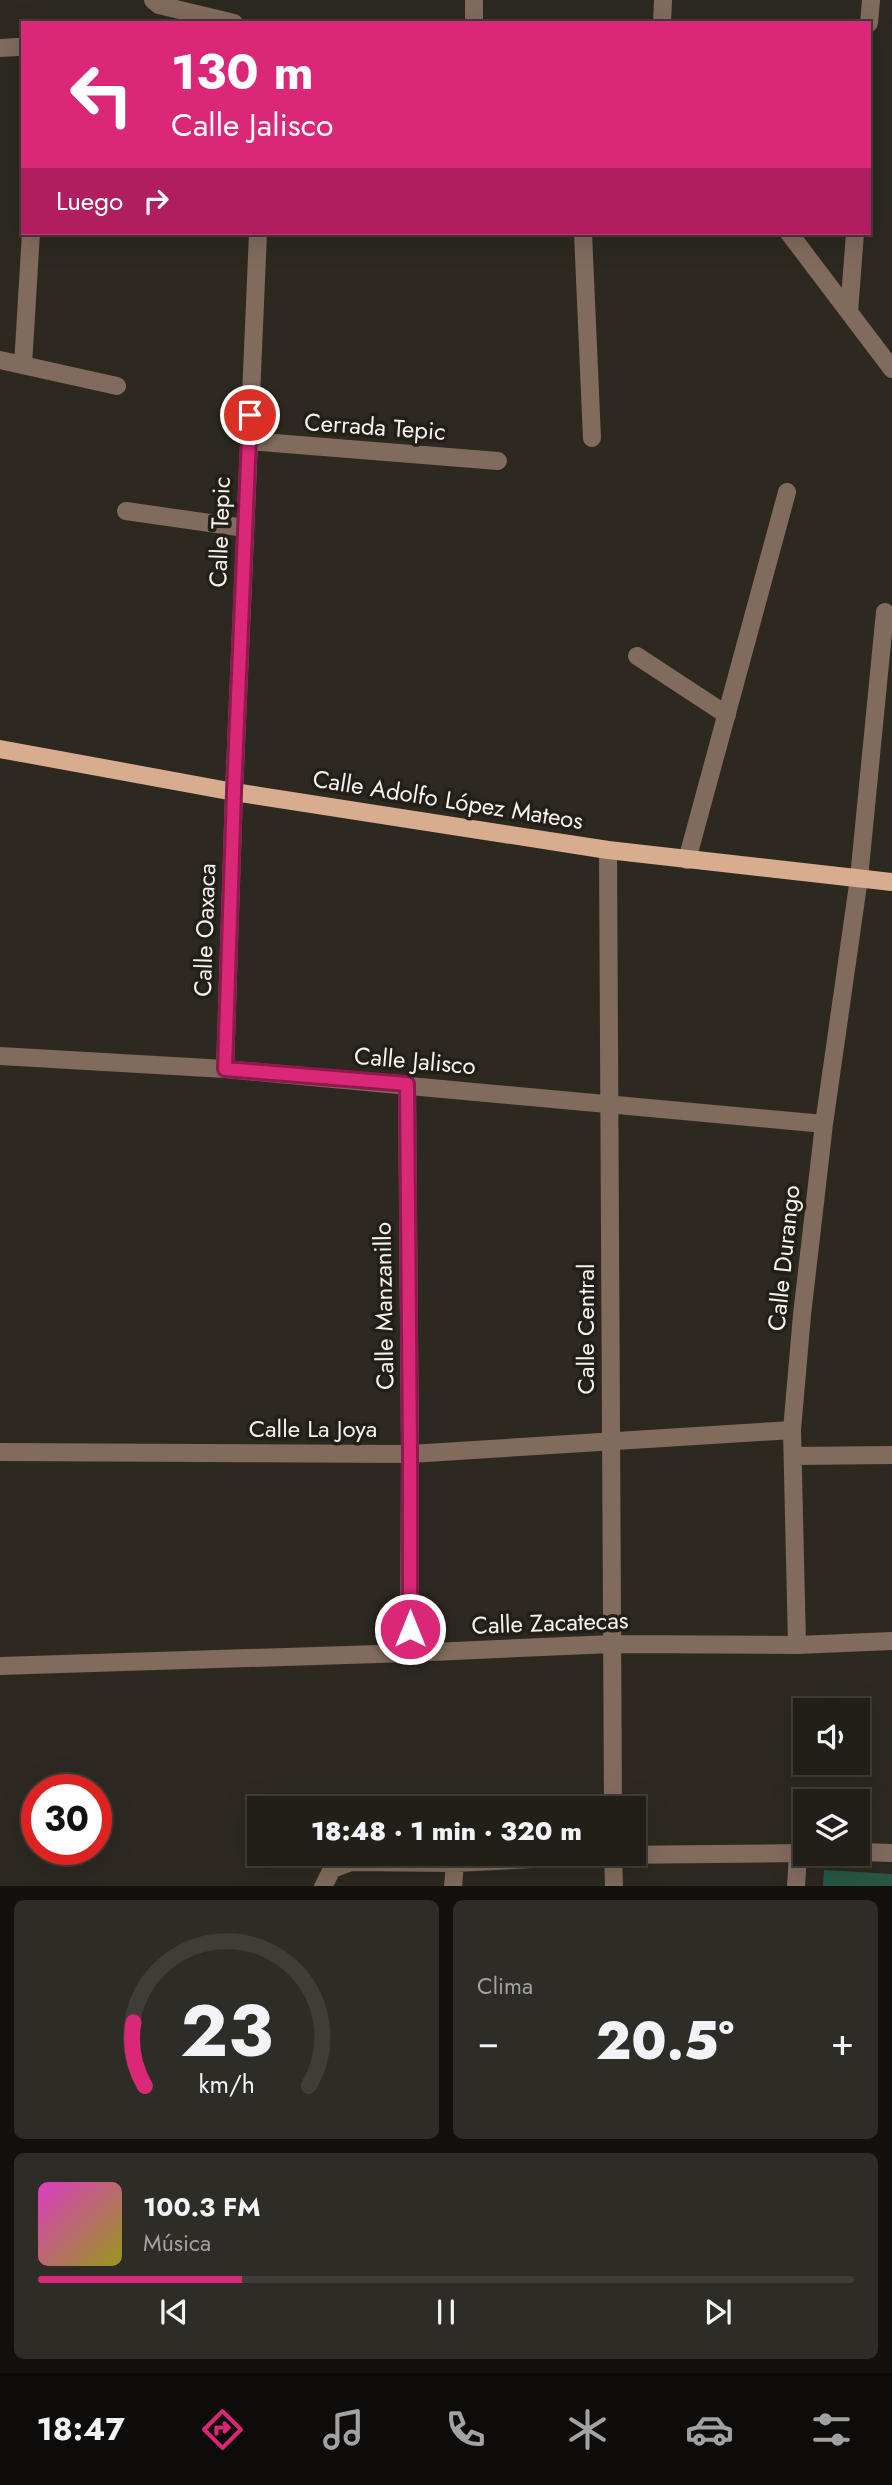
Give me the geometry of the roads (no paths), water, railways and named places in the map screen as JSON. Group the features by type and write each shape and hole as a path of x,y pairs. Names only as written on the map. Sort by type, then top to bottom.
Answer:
{"main road":[{"name":"Calle Adolfo López Mateos","path":"0,749 234,792 608,850 892,882"}],"street":[{"path":"153,0 159,5 189,6 229,21"},
{"path":"474,0 474,21"},
{"path":"662,21 663,0"},
{"path":"869,21 871,0"},
{"path":"23,365 31,235"},
{"name":"Calle Tepic","path":"234,792 258,235"},
{"path":"583,235 592,438"},
{"path":"791,235 892,369"},
{"path":"849,312 855,235"},
{"path":"0,360 117,386"},
{"name":"Cerrada Tepic","path":"249,442 498,461"},
{"path":"687,860 787,492"},
{"path":"126,510 245,528"},
{"name":"Calle Durango","path":"797,1645 792,1430 824,1124 859,878 885,612"},
{"path":"637,656 727,715"},
{"name":"Calle Oaxaca","path":"225,1069 234,792"},
{"name":"Calle Central","path":"608,850 613,1796"},
{"name":"Calle Jalisco","path":"0,1056 225,1069 407,1084 824,1124"},
{"name":"Calle Manzanillo","path":"407,1084 410,1653"},
{"name":"Calle La Joya","path":"0,1452 410,1454 792,1430"},
{"path":"793,1456 892,1455"},
{"name":"Calle Zacatecas","path":"0,1666 612,1644 797,1645 892,1641"},
{"path":"870,1852 892,1853"},
{"path":"646,1854 793,1853"},
{"path":"323,1886 332,1869 340,1866"},
{"path":"453,1886 455,1866"},
{"path":"613,1866 614,1886"},
{"path":"796,1886 800,1866"}]}
